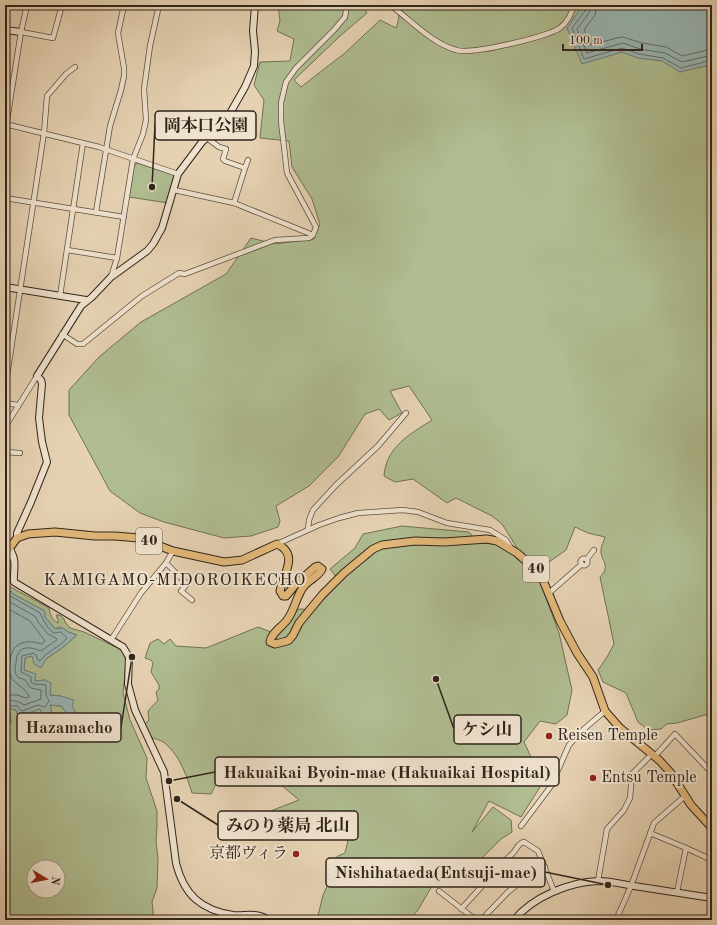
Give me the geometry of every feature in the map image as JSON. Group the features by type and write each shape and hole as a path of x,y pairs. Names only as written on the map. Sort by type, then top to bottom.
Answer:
{"main road":[{"name":"40","path":"17,538 28,534 55,532 138,538 173,551 224,562 242,560 276,544 287,550 288,556 287,571 280,591 283,596 286,596 296,584 315,567 318,566 322,569 303,587 298,595 289,618 272,636 270,642 275,644 287,642 293,635 299,623 322,595 344,573 373,549 382,545 415,541 444,542 487,539 497,541 513,550 540,573 560,621 577,653 593,677 605,711 620,728 654,755 670,772 685,796 712,828"},
{"path":"9,549 17,538"}],"street":[{"path":"5,133 21,32 27,5"},
{"path":"5,30 52,38 62,5"},
{"path":"96,212 110,126 124,76 118,33 124,5"},
{"path":"111,277 117,258 134,159 143,134 146,120 145,82 150,46 160,5"},
{"path":"5,428 62,334 81,306 111,277 147,251 153,244 162,228 178,174 202,142 225,122 245,87 254,66 255,51 253,31 255,5"},
{"path":"62,334 77,344 83,344 142,296 179,273 185,274 274,240 309,238 313,235 316,227 287,173 283,141 281,103 286,82 296,68 345,17 347,5"},
{"path":"390,5 433,39 455,50 464,52 481,50 552,32 567,21 574,5"},
{"path":"5,389 44,133 47,96 66,74 75,67"},
{"path":"6,124 106,149 178,174"},
{"path":"207,138 219,147 226,149 223,160 245,168"},
{"path":"60,296 83,143"},
{"path":"234,203 248,160"},
{"path":"174,190 234,203 313,235"},
{"path":"5,198 124,217"},
{"path":"67,250 117,258"},
{"path":"5,287 86,300"},
{"path":"17,538 17,533 47,462 42,442 39,418 42,384 41,380 37,376"},
{"path":"5,403 18,405"},
{"path":"308,530 309,520 313,510 336,485 378,446 406,413"},
{"path":"5,452 20,453"},
{"path":"276,544 339,518 358,513 403,510 418,512 447,523 490,530 506,540 513,550"},
{"path":"5,565 9,549"},
{"path":"9,549 15,560 14,582 124,647 129,657 128,684 134,710 164,772 176,863 180,877 192,897 208,908 233,915 255,915 270,920"},
{"path":"549,593 582,564 585,566 588,562 587,559 594,550"},
{"path":"111,640 141,593 166,563 173,551"},
{"path":"166,563 187,584 181,591 192,600"},
{"path":"521,826 551,786 569,745 584,729 605,711"},
{"path":"598,881 608,829 624,810 630,798 632,774 675,734 711,772"},
{"path":"616,920 631,886 654,823 685,796"},
{"path":"650,833 712,860"},
{"path":"461,908 521,843 524,842 538,851 554,891"},
{"path":"677,892 686,848"},
{"path":"481,920 508,892 528,876 545,867"},
{"path":"514,920 524,910 554,891 573,885 598,881 712,898"},
{"path":"439,891 476,920"},
{"path":"576,920 583,918 594,920"}],"green space":[{"path":"278,5 362,5 367,13 340,36 294,80 301,87 345,53 380,20 396,28 399,19 398,10 394,5 712,5 712,713 677,723 667,724 661,729 648,730 638,722 626,693 603,682 598,670 614,644 600,577 605,569 601,554 601,547 605,537 588,533 575,527 566,550 538,568 526,562 502,524 492,516 456,498 447,503 413,479 395,482 384,476 389,457 400,442 432,420 409,386 390,391 402,413 389,420 379,409 365,414 338,457 309,486 276,506 280,521 278,527 251,536 224,538 164,522 140,513 110,491 69,415 69,390 99,357 141,322 226,274 251,238 275,244 314,239 320,224 312,199 292,167 289,141 260,138 264,100 254,85 260,62 290,61 294,39 277,31 280,21"},
{"path":"137,163 176,176 168,203 129,197 134,166"},
{"path":"402,526 469,532 479,543 495,544 507,550 542,580 543,590 559,633 572,690 567,715 556,724 540,721 524,742 531,757 549,773 521,817 489,801 472,832 493,807 511,820 512,832 501,839 483,857 482,863 465,880 463,887 440,872 418,910 409,920 317,920 323,895 330,880 329,870 332,861 345,853 350,832 344,827 336,825 267,829 256,825 255,817 299,800 280,784 251,776 227,761 211,794 192,793 186,775 177,757 165,743 158,739 149,737 144,725 149,720 148,711 158,700 156,692 159,689 159,685 151,672 153,663 151,660 145,658 150,643 158,639 164,644 170,639 176,646 206,648 258,627 271,632 299,609 314,610 340,582 330,569 355,548 363,534"},
{"path":"5,584 49,608 52,617 58,623 56,615 60,615 70,628 84,632 120,649 124,654 126,662 123,693 130,720 147,758 146,778 157,811 157,888 152,902 154,920 5,920 5,802 9,793 10,764 6,730 11,722 9,709 16,710 18,716 40,709 67,725 52,715 50,705 61,706 70,717 75,715 61,696 50,695 45,680 35,681 24,671 25,658 32,656 46,659 77,635 60,627 55,629 45,617 44,611 13,594 5,589"}],"water":[{"path":"583,5 712,5 712,63 710,65 680,72 662,61 638,58 622,52 582,64 567,28"},
{"path":"5,589 45,611 45,617 55,629 63,628 68,632 77,635 46,659 41,668 34,664 32,656 25,658 24,670 36,674 35,681 45,680 51,683 50,695 61,696 74,700 72,706 75,711 75,715 83,720 84,727 70,717 61,706 50,705 52,715 68,725 66,732 46,725 40,709 18,717 16,710 9,709 11,722 6,730 10,764 9,793 5,802"}],"place":[{"name":"岡本口公園","path":"152,187"},
{"name":"Hazamacho","path":"132,657"},
{"name":"ケシ山","path":"436,679"},
{"name":"Reisen Temple","path":"549,736"},
{"name":"Entsu Temple","path":"593,778"},
{"name":"Hakuaikai Byoin-mae (Hakuaikai Hospital)","path":"169,781"},
{"name":"みのり薬局 北山","path":"177,799"},
{"name":"京都ヴィラ","path":"296,854"},
{"name":"Nishihataeda(Entsuji-mae)","path":"608,885"}],"district":[{"name":"KAMIGAMO-MIDOROIKECHO","path":"175,580"}]}
